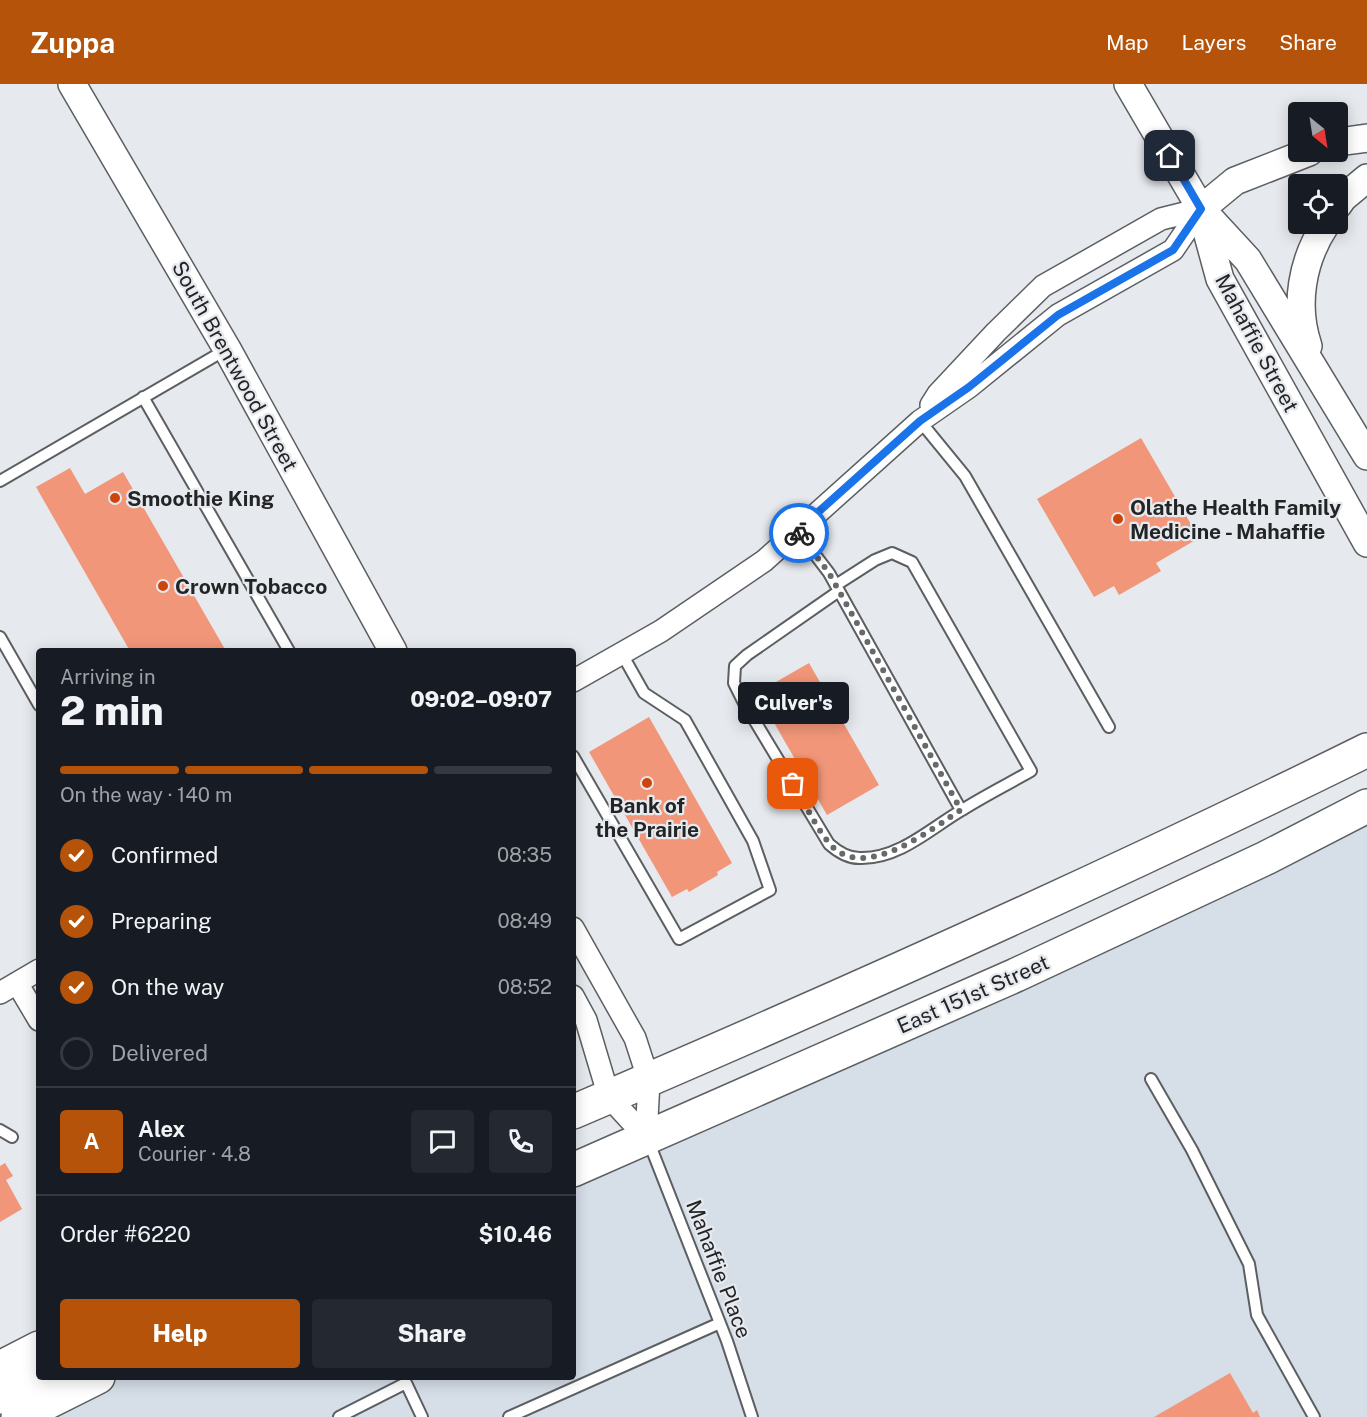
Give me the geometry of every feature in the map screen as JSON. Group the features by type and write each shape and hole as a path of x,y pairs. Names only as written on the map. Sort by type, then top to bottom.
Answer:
{"main road":[{"path":"576,1111 649,1081 994,927 1242,812 1367,750"},
{"name":"East 151st Street","path":"576,1169 1027,970 1266,858 1367,806"},
{"path":"0,1368 36,1350"},
{"path":"0,1397 36,1379"},
{"path":"18,1417 91,1380"}],"street":[{"name":"South Brentwood Street","path":"72,84 227,349 391,648"},
{"path":"1128,84 1201,209"},
{"path":"1348,141 1367,138"},
{"path":"576,679 661,631 764,561 920,421 969,387 1058,315 1173,250 1201,209 1235,181 1288,160"},
{"path":"1348,194 1367,178"},
{"path":"920,421 938,394 1043,286 1161,219 1201,209"},
{"name":"Mahaffie Street","path":"1201,209 1248,260 1367,456"},
{"name":"Mahaffie Street","path":"1201,209 1220,279 1367,543"},
{"path":"1318,376 1302,329 1301,296 1309,256 1321,234"},
{"path":"576,933 635,1038 649,1081 646,1137"},
{"path":"36,972 9,988 36,1017"},
{"path":"576,1002 586,1020 609,1097 646,1137"}],"lane":[{"path":"0,480 227,349"},
{"path":"143,397 287,648"},
{"path":"920,421 965,476 1109,727"},
{"path":"797,531 838,588 961,810"},
{"path":"892,553 912,562 1031,771 961,810 910,844 886,854 862,859 842,855 829,844 744,703 734,682 735,666 875,560 892,553"},
{"path":"0,637 36,700"},
{"path":"576,761 679,939 770,890 753,841 685,720 644,693 622,654"},
{"path":"1151,1079 1192,1150 1250,1264 1257,1314 1314,1417"},
{"path":"0,1130 12,1137"},
{"name":"Mahaffie Place","path":"646,1137 720,1323 752,1417"},
{"path":"509,1417 720,1323"},
{"path":"339,1417 406,1383 422,1417"}],"shaded area":[{"path":"1367,806 1367,1417 18,1417 92,1380 576,1380 576,1169"}],"building":[{"name":"Olathe Health Family Medicine - Mahaffie","path":"1141,438 1199,538 1156,563 1161,571 1119,595 1114,586 1094,597 1037,499"},
{"path":"70,468 85,494 123,472 224,648 128,648 36,487"},
{"path":"809,663 879,785 827,815 757,693"},
{"name":"Bank of the Prairie","path":"649,717 732,863 717,872 718,875 689,892 687,889 672,897 589,752"},
{"path":"5,1163 13,1176 6,1180 22,1209 0,1222 0,1166"},
{"path":"1230,1373 1253,1413 1257,1410 1260,1417 1154,1417"}],"way so far":[{"path":"793,784 829,844 842,855 862,859 886,854 910,844 961,810 829,573 799,533"}],"place":[{"name":"Smoothie King","path":"115,498"},
{"name":"Olathe Health Family Medicine - Mahaffie","path":"1118,519"},
{"name":"Crown Tobacco","path":"163,586"},
{"name":"Bank of the Prairie","path":"647,783"},
{"name":"Culver's","path":"793,784"}],"route":[{"path":"799,533 797,531 920,421 969,387 1058,315 1173,250 1201,209 1170,156"}]}
